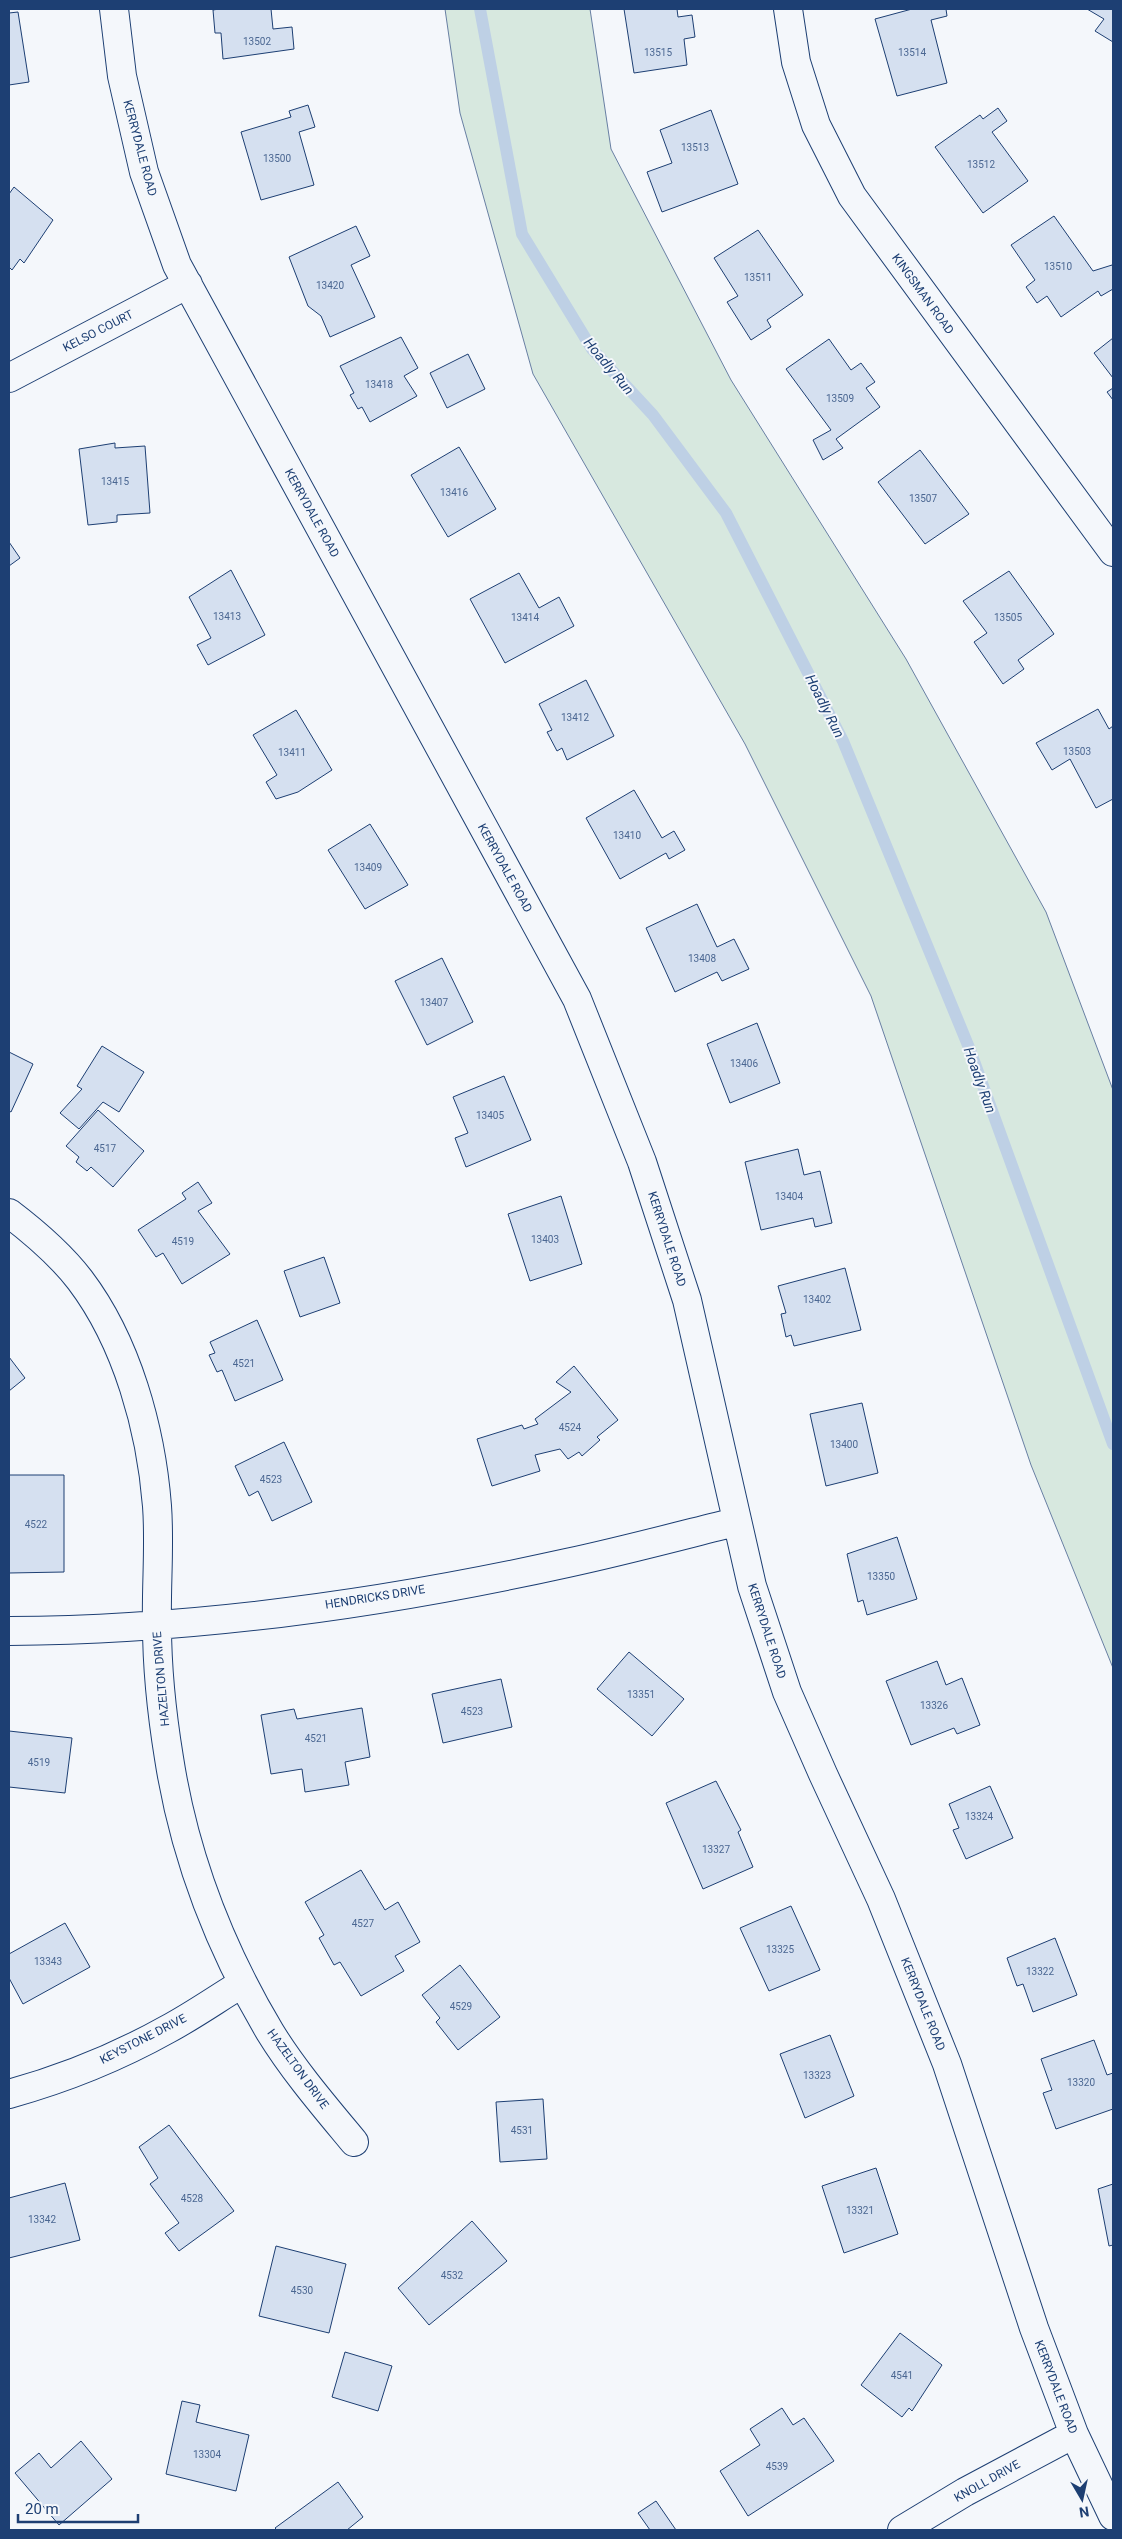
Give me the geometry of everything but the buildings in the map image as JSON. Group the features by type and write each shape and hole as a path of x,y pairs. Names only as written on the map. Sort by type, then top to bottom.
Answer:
{"street":[{"name":"KERRYDALE ROAD","path":"114,9 122,76 144,172 177,265 581,1008 642,1162 686,1300 735,1522 752,1586 787,1692 881,1899 947,2064 1034,2328 1074,2434 1113,2516"},
{"name":"KINGSMAN ROAD","path":"788,9 796,62 816,125 852,196 1113,552"},
{"name":"KELSO COURT","path":"9,378 188,284"},
{"name":"HAZELTON DRIVE","path":"9,1213 37,1235 78,1278 100,1308 128,1371 147,1438 157,1506 157,1625 169,1758 184,1831 210,1912 243,1983 271,2034 310,2090 354,2142"},
{"name":"HENDRICKS DRIVE","path":"9,1631 157,1625 396,1596 567,1563 735,1522"},
{"name":"KEYSTONE DRIVE","path":"9,2094 35,2087 120,2054 169,2029 243,1983"},
{"name":"KNOLL DRIVE","path":"902,2530 964,2492 1074,2434"}],"shaded area":[{"path":"445,9 590,9 611,149 731,380 906,659 1046,912 1113,1090 1113,1668 1031,1465 871,996 745,744 533,374 460,113"}],"waterway":[{"name":"Hoadly Run","path":"480,9 522,234 592,349 653,415 726,513 843,741 970,1050 1113,1444"}]}
